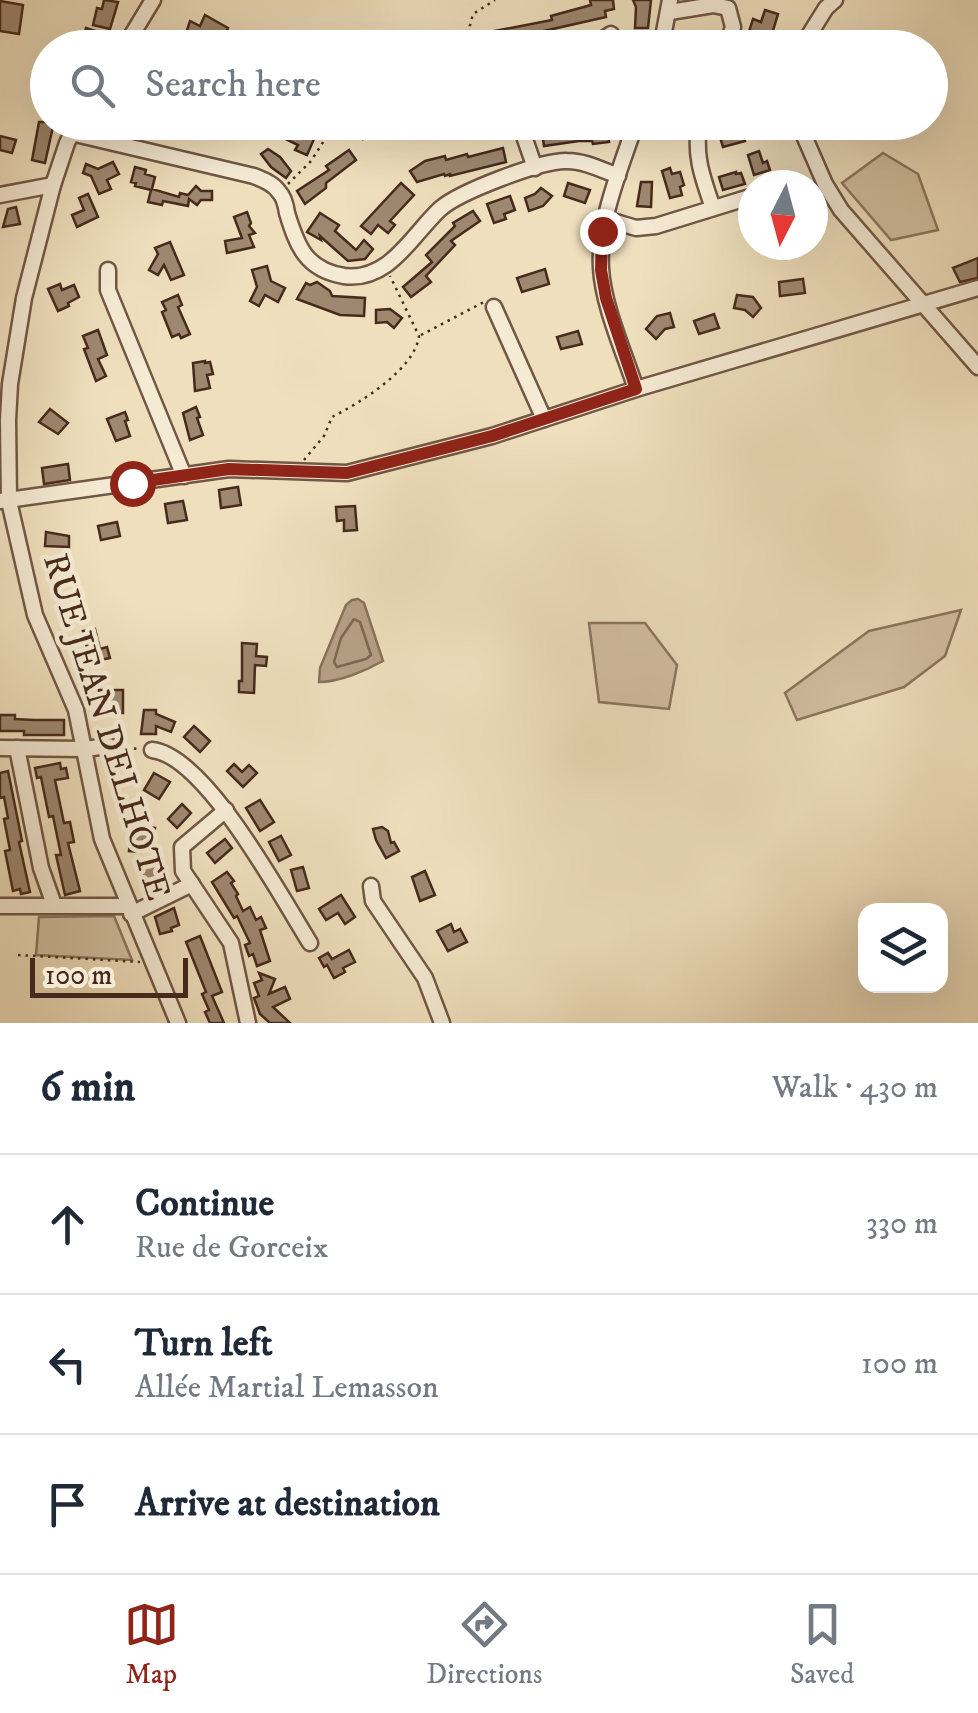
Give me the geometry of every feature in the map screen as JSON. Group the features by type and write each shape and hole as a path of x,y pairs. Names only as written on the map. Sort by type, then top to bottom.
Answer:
{"street":[{"path":"135,30 153,0"},
{"path":"812,30 835,0"},
{"path":"670,6 734,4 732,30"},
{"name":"RUE JEAN DELHOTE","path":"70,140 53,185 24,298 4,421 5,501 36,616 76,710 102,840 178,1023"},
{"path":"119,140 269,182 280,192 296,243 306,256 322,268 345,276 368,274 392,262 454,199 534,168 563,160 618,176"},
{"path":"525,140 534,168"},
{"path":"630,140 602,231 601,270 606,298 636,389"},
{"path":"696,140 697,162 712,208"},
{"path":"806,140 841,210 978,367"},
{"path":"0,196 53,185"},
{"path":"606,219 636,228 656,226 738,200"},
{"path":"108,270 108,290 184,476"},
{"path":"5,501 229,469 347,473 492,436 636,389 978,288"},
{"path":"494,307 544,419"},
{"path":"0,748 110,746"},
{"path":"17,748 52,905"},
{"path":"152,750 182,762 226,810 310,943"},
{"path":"226,810 182,847 183,872 231,943 248,1023"},
{"path":"0,906 129,910 192,884"},
{"path":"372,886 373,901 424,978 442,1023"}],"path":[{"path":"469,30 473,14 495,0"},
{"path":"280,192 311,161 324,140"},
{"path":"295,471 324,436 332,417 355,405 416,351 419,336 385,266"},
{"path":"419,336 483,302 494,307"},
{"path":"110,746 152,750"},
{"path":"18,955 152,963"}],"shaded area":[{"path":"883,153 918,174 938,230 891,240 842,183"},
{"path":"961,610 945,656 904,687 797,720 785,693 869,631"},
{"path":"589,623 645,623 677,665 669,709 599,702"},
{"path":"114,916 132,960 36,955 39,917"}],"water":[{"path":"358,599 364,603 383,661 352,675 319,682 320,668 346,605"}],"building":[{"path":"104,0 118,2 110,29 93,25 97,8 102,9"},
{"path":"590,0 613,0 614,9 605,11 606,17 548,30 500,30 552,20 551,16 591,5"},
{"path":"633,0 651,0 648,28 635,28"},
{"path":"0,1 23,5 19,34 0,31"},
{"path":"765,10 778,14 773,30 750,30 753,19 761,22"},
{"path":"205,15 228,28 187,30 190,21 200,26"},
{"path":"0,136 16,140 12,153 0,150"},
{"path":"36,140 50,140 45,163 32,160"},
{"path":"288,140 314,140 307,155 295,150 298,145"},
{"path":"543,140 609,140 609,142 579,141 544,146"},
{"path":"721,140 745,140 745,141 723,147"},
{"path":"503,148 506,162 450,176 444,174 417,182 410,171 425,161 445,156 446,160 467,154 468,157"},
{"path":"268,149 291,171 286,178 261,154"},
{"path":"349,150 356,160 305,204 297,191 329,170 326,166"},
{"path":"759,151 770,170 752,170 748,155"},
{"path":"113,162 119,174 107,180 111,189 99,194 91,176 83,173 86,164 98,169"},
{"path":"135,167 155,177 152,189 179,197 180,193 188,195 196,186 201,191 212,191 212,200 201,200 197,205 189,199 188,206 148,202 151,190 131,182"},
{"path":"670,168 672,174 680,172 684,185 680,187 682,195 670,198 662,171"},
{"path":"736,172 738,186 723,190 719,177"},
{"path":"641,182 652,182 651,207 637,206"},
{"path":"401,183 414,195 390,221 395,225 388,233 378,225 371,234 361,226"},
{"path":"568,183 590,190 585,203 564,196"},
{"path":"541,188 552,196 543,206 529,211 525,198"},
{"path":"88,194 98,217 77,227 72,215 84,210 79,198"},
{"path":"510,196 515,210 494,223 487,204"},
{"path":"16,207 20,224 3,227 8,209"},
{"path":"473,211 480,221 451,241 455,245 426,276 431,282 411,297 403,287 432,262 426,255 455,226 453,223"},
{"path":"247,212 249,226 255,233 249,235 254,247 227,253 225,241 242,238 234,217"},
{"path":"320,213 339,225 335,231 356,250 364,240 373,249 365,259 348,261 320,236 321,240 307,232"},
{"path":"170,242 184,275 171,280 164,265 158,275 149,270 158,254 155,248"},
{"path":"978,258 978,278 960,282 953,268"},
{"path":"267,266 271,281 285,288 278,302 265,295 259,306 250,301 257,287 252,270"},
{"path":"545,269 549,284 522,292 517,278"},
{"path":"803,279 805,293 780,296 779,282"},
{"path":"317,282 332,296 365,298 364,316 340,315 297,299 306,283"},
{"path":"60,284 62,290 74,285 79,297 58,311 48,289"},
{"path":"178,295 182,305 178,307 190,334 181,338 179,334 172,337 162,312 166,310 162,302"},
{"path":"737,295 753,297 761,308 753,317 734,308"},
{"path":"390,309 402,318 394,328 387,322 376,323 376,310"},
{"path":"670,313 674,327 665,329 656,339 646,329 657,316"},
{"path":"714,314 719,328 699,334 694,321"},
{"path":"98,330 107,355 98,359 106,376 96,381 83,336"},
{"path":"578,331 582,344 561,349 557,337"},
{"path":"210,362 213,374 207,375 210,388 195,391 193,363"},
{"path":"196,407 203,435 190,440 183,413"},
{"path":"50,409 68,423 58,434 39,422"},
{"path":"125,412 130,436 116,441 107,419"},
{"path":"68,464 70,480 44,484 42,468"},
{"path":"238,487 241,505 221,508 219,490"},
{"path":"183,501 187,520 168,523 165,504"},
{"path":"355,506 357,530 344,531 344,520 337,521 336,507"},
{"path":"117,522 120,536 101,540 98,526"},
{"path":"46,532 69,536 69,547 45,546"},
{"path":"95,629 100,649 107,647 110,658 95,661 92,651 88,652 83,631"},
{"path":"242,643 257,644 256,656 267,657 266,666 255,665 254,693 239,692"},
{"path":"99,690 123,690 123,713 99,713"},
{"path":"144,710 156,710 156,714 175,722 171,732 156,726 156,734 141,734"},
{"path":"0,715 64,720 64,735 0,731"},
{"path":"194,726 210,741 200,752 184,737"},
{"path":"60,763 68,778 55,780 64,823 70,822 74,842 68,843 80,891 65,895 53,816 49,817 41,777 37,778 35,768"},
{"path":"234,764 242,772 249,765 257,773 243,787 227,771"},
{"path":"8,771 30,892 21,894 20,889 13,891 5,851 10,850 4,819 8,818 4,797 0,798 0,773"},
{"path":"154,773 170,782 159,799 144,790"},
{"path":"260,800 274,822 260,831 246,808"},
{"path":"182,804 191,813 177,828 168,819"},
{"path":"132,826 155,828 153,842 143,841 141,852 129,851"},
{"path":"382,827 399,851 386,858 373,829"},
{"path":"281,836 291,855 279,861 269,842"},
{"path":"225,839 232,848 215,863 207,853"},
{"path":"155,862 160,875 145,881 140,869"},
{"path":"303,867 309,888 297,891 291,870"},
{"path":"425,871 435,895 420,901 412,877"},
{"path":"227,872 234,881 231,883 243,911 250,907 256,920 261,917 266,928 260,930 270,961 257,966 253,954 249,956 245,945 250,943 237,916 234,918 212,882"},
{"path":"341,895 355,917 345,924 338,913 326,920 319,909"},
{"path":"174,908 179,925 160,934 155,917"},
{"path":"451,924 454,932 460,929 467,942 448,951 437,931"},
{"path":"200,936 222,992 212,996 224,1023 210,1023 205,1012 209,1010 202,994 206,992 186,942"},
{"path":"349,950 355,962 334,978 319,958 328,953 332,959"},
{"path":"259,973 275,979 269,994 285,987 290,999 273,1007 290,1023 270,1023 260,1014 254,998 259,996 254,983 262,980"}],"route":[{"path":"132,483 229,469 347,473 492,436 636,389 606,298 601,270 602,231"}]}
